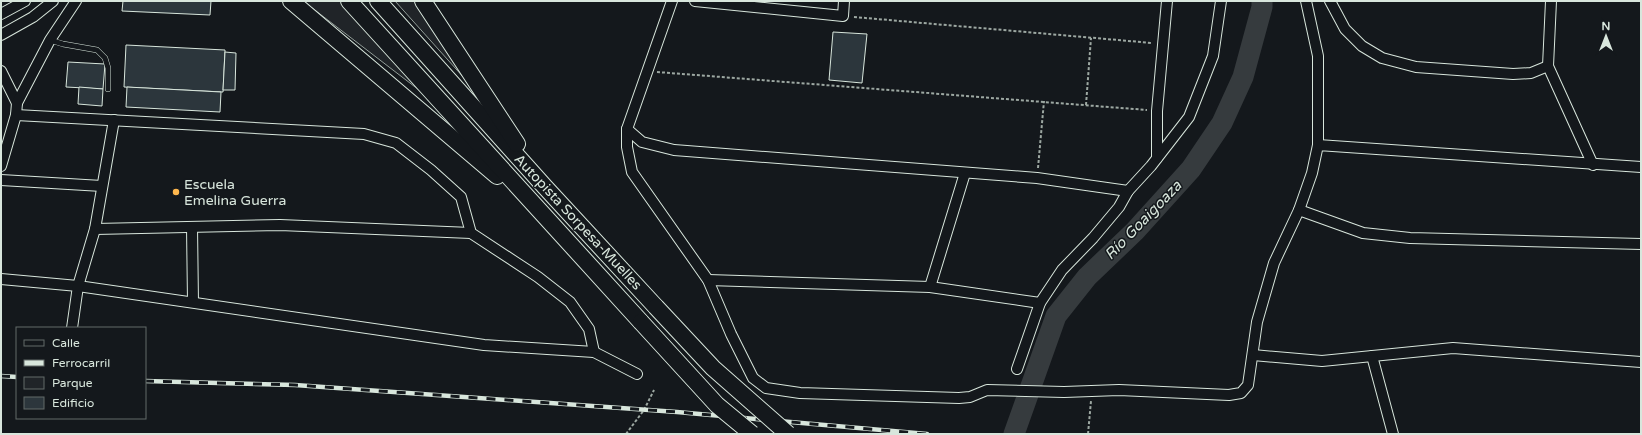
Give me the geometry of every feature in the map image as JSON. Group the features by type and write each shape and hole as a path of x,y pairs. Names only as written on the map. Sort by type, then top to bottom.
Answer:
{"main road":[{"path":"291,1 438,124 556,227"},
{"name":"Autopista Sorpesa-Muelles","path":"349,1 717,405 752,434"},
{"name":"Autopista Sorpesa-Muelles","path":"378,1 545,187 713,368 788,434"},
{"path":"423,1 545,187"}],"street":[{"path":"1,14 25,1"},
{"path":"1,35 33,16 53,1"},
{"path":"1,166 16,116 17,103 50,40 76,1"},
{"path":"672,1 627,130 627,147 632,172 708,280 731,334 753,378 766,388 800,393 960,398 987,390 1064,392 1119,390 1229,395 1241,393 1248,385 1257,322 1274,263 1299,210 1312,173 1318,145 1318,56 1306,1"},
{"path":"695,1 843,16 844,1"},
{"path":"1157,158 1157,111 1167,1"},
{"path":"1017,369 1040,303 1062,270 1093,238 1119,207 1128,191 1151,166 1189,117 1213,56 1221,1"},
{"path":"1330,1 1345,29 1362,46 1382,58 1416,67 1513,74 1531,72 1548,66"},
{"path":"1551,1 1548,66 1593,165"},
{"path":"1,71 17,103"},
{"path":"16,116 364,134 396,143 431,170 461,197 471,233"},
{"path":"72,327 78,286 95,229 114,120"},
{"path":"627,130 642,142 674,150 1038,178 1128,191"},
{"path":"1318,145 1593,165 1641,167"},
{"path":"930,287 965,173"},
{"path":"1,180 102,186"},
{"path":"1299,210 1363,233 1410,238 1641,244"},
{"path":"95,229 280,225 471,233 538,278 570,302 589,329 594,352"},
{"path":"192,227 193,302"},
{"path":"1,279 78,286 484,345 594,352 636,374"},
{"path":"708,280 930,287 1040,303"},
{"path":"1253,356 1322,361 1453,348 1641,362"},
{"path":"1372,356 1393,434"}],"lane":[{"path":"50,40 63,44 97,50 105,58 108,68 108,89"}],"path":[{"path":"843,16 1162,44"},
{"path":"1086,105 1091,38"},
{"path":"648,71 1157,111"},
{"path":"1038,178 1044,101"},
{"path":"626,434 644,410 654,390"},
{"path":"1088,434 1092,391"}],"green space":[{"path":"303,1 341,1 449,113"},
{"path":"395,1 420,1 474,89"}],"building":[{"path":"123,1 211,1 210,15 122,11"},
{"path":"833,32 867,34 862,83 829,80"},
{"path":"126,45 225,50 223,92 124,87"},
{"path":"225,52 236,53 235,90 223,90"},
{"path":"68,62 105,64 103,89 66,87"},
{"path":"79,87 103,89 102,106 78,104"},
{"path":"127,87 221,92 220,112 126,107"}],"waterway":[{"name":"Río Goaigoaza","path":"1014,434 1056,316 1087,277 1135,231 1191,169 1222,123 1243,77 1262,7 1262,1"}],"railway":[{"path":"1,376 16,377"},
{"path":"146,381 295,385 677,412 927,434"}],"place":[{"name":"Escuela Emelina Guerra","path":"176,192"}]}
